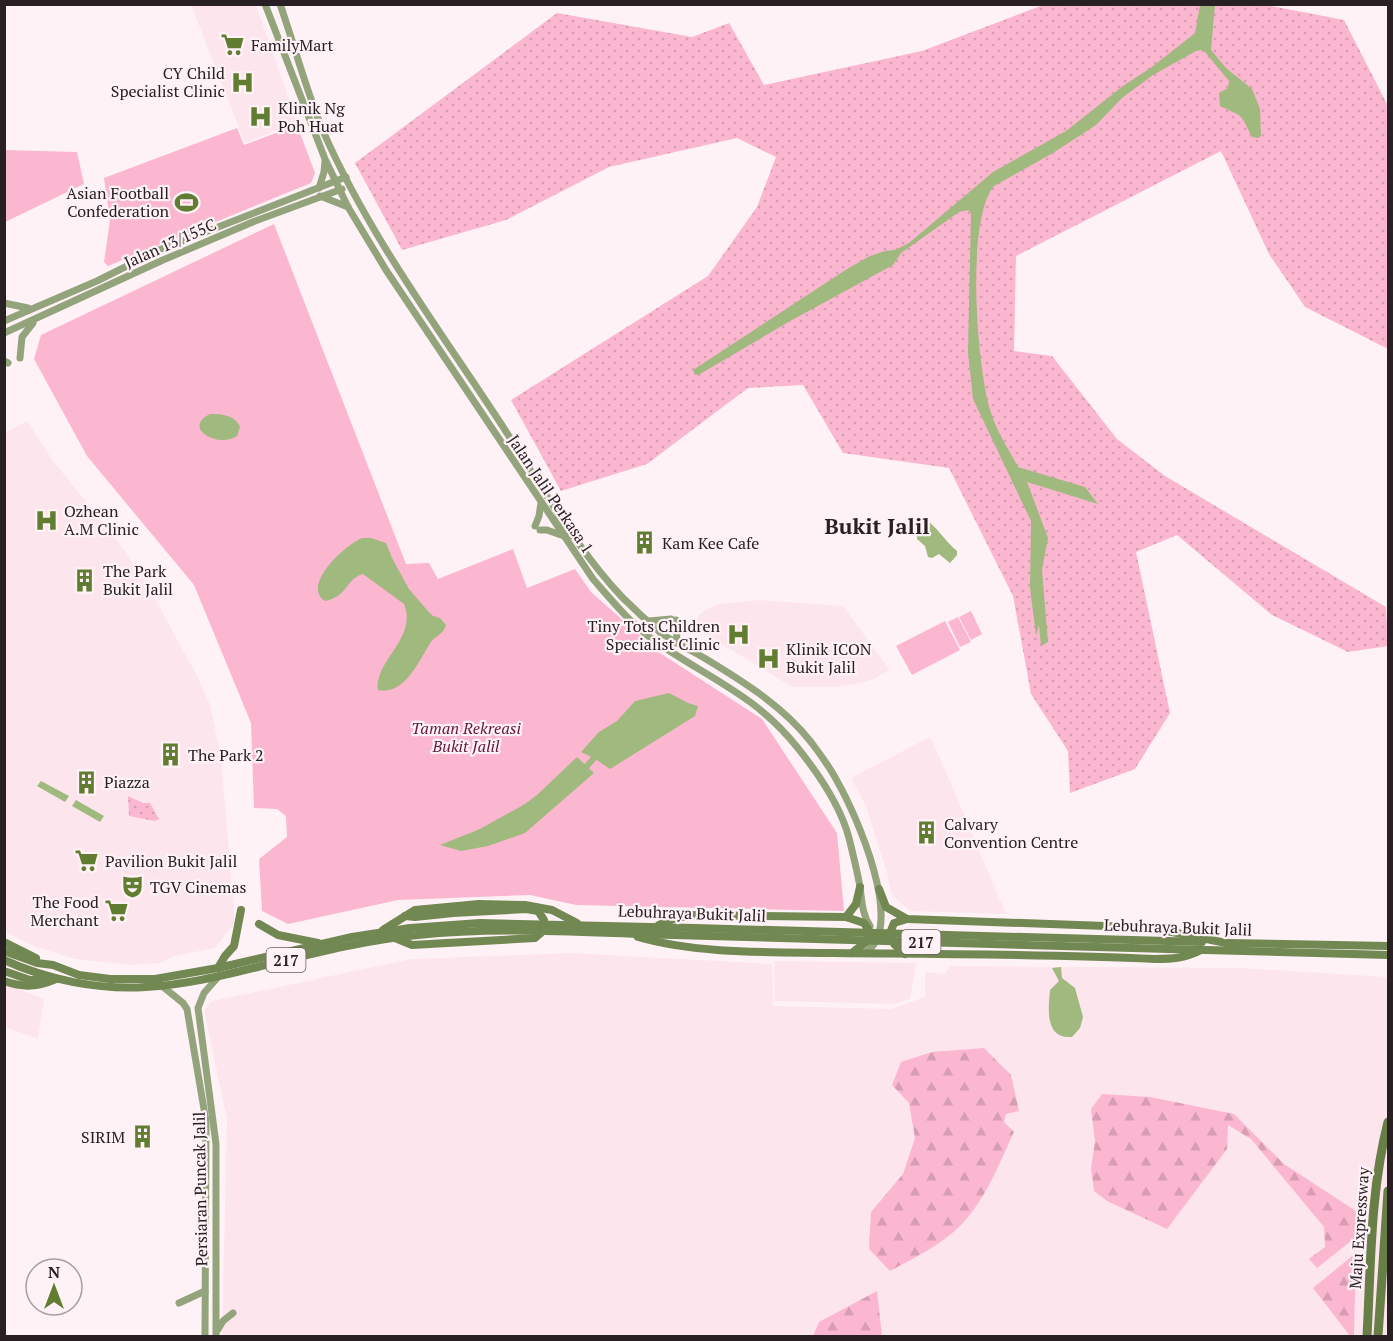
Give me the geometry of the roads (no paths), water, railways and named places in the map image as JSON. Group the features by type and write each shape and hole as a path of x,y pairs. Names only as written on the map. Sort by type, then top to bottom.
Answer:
{"highway":[{"path":"846,917 857,901 860,887"},
{"path":"879,889 886,907 907,919"},
{"path":"379,932 415,910 430,908 511,905 552,910 580,924"},
{"path":"394,938 412,945 535,938 543,931 544,920 538,912 526,909 405,916"},
{"path":"218,972 225,956 234,946 241,910"},
{"path":"656,927 673,919 691,915 846,917 864,923 870,932 867,942 852,953"},
{"path":"905,954 894,944 890,933 894,923 907,919 996,924 1132,927 1167,931 1231,944"},
{"path":"259,924 278,935 320,944"},
{"name":"Lebuhraya Bukit Jalil","path":"4,960 36,973 56,978 116,987 162,986 320,944 379,932 454,924 580,924 1168,945 1201,950 1389,955"},
{"name":"Lebuhraya Bukit Jalil","path":"4,951 79,975 120,979 155,979 218,972 343,946 394,938 480,931 1168,945 1389,946"},
{"path":"626,934 662,944 751,951 965,953 1176,959 1201,950"},
{"path":"4,942 53,965"},
{"path":"4,971 36,981 56,978"},
{"path":"4,981 26,987 39,986 56,978"},
{"name":"Maju Expressway","path":"1367,1336 1374,1207 1379,1160 1389,1122"},
{"name":"Maju Expressway","path":"1378,1336 1389,1191"}],"main road":[{"name":"Jalan Jalil Perkasa 1","path":"265,4 335,182 386,270 563,536 618,608 669,651 758,707 799,748 833,798 840,813 860,887 863,913 881,949 886,954"},
{"name":"Jalan Jalil Perkasa 1","path":"280,4 308,92 350,186 395,264 585,551 622,597 663,635 708,660 770,701 810,741 837,779 865,840 879,889 881,927 872,949 863,953"},
{"path":"319,188 325,159"},
{"name":"Jalan 13/155C","path":"4,321 97,281 159,250 346,177"},
{"name":"Jalan 13/155C","path":"4,333 163,260 255,221 350,186"},
{"path":"320,196 348,207"},
{"path":"245,216 255,221 258,210"},
{"path":"59,296 67,302 75,302"},
{"path":"4,303 19,308 32,308"},
{"path":"20,358 22,337 37,319"},
{"path":"541,502 537,528 563,536"},
{"path":"553,502 554,520 575,545 585,551"},
{"path":"649,621 674,620 677,643"},
{"path":"647,634 663,635 669,651"},
{"path":"863,913 876,917 881,911"},
{"name":"Persiaran Puncak Jalil","path":"216,1335 215,1121 198,1008 204,993 218,972"},
{"name":"Persiaran Puncak Jalil","path":"162,986 183,1002 187,1009 206,1121 205,1336"},
{"path":"179,1303 205,1291"},
{"path":"216,1335 223,1321 233,1313"}],"waterway":[{"path":"586,767 594,758"}],"place":[{"name":"FamilyMart","path":"233,45"},
{"name":"CY Child Specialist Clinic","path":"243,82"},
{"name":"Klinik Ng Poh Huat","path":"260,117"},
{"name":"Asian Football Confederation","path":"187,202"},
{"name":"Ozhean A.M Clinic","path":"46,520"},
{"name":"Kam Kee Cafe","path":"644,543"},
{"name":"The Park Bukit Jalil","path":"85,580"},
{"name":"Tiny Tots Children Specialist Clinic","path":"738,635"},
{"name":"Klinik ICON Bukit Jalil","path":"768,658"},
{"name":"The Park 2","path":"170,755"},
{"name":"Piazza","path":"86,782"},
{"name":"Calvary Convention Centre","path":"926,833"},
{"name":"Pavilion Bukit Jalil","path":"87,861"},
{"name":"TGV Cinemas","path":"132,887"},
{"name":"The Food Merchant","path":"117,911"},
{"name":"SIRIM","path":"143,1137"}],"district":[{"name":"Bukit Jalil","path":"877,525"}],"park label":[{"name":"Taman Rekreasi Bukit Jalil","path":"466,737"}]}
